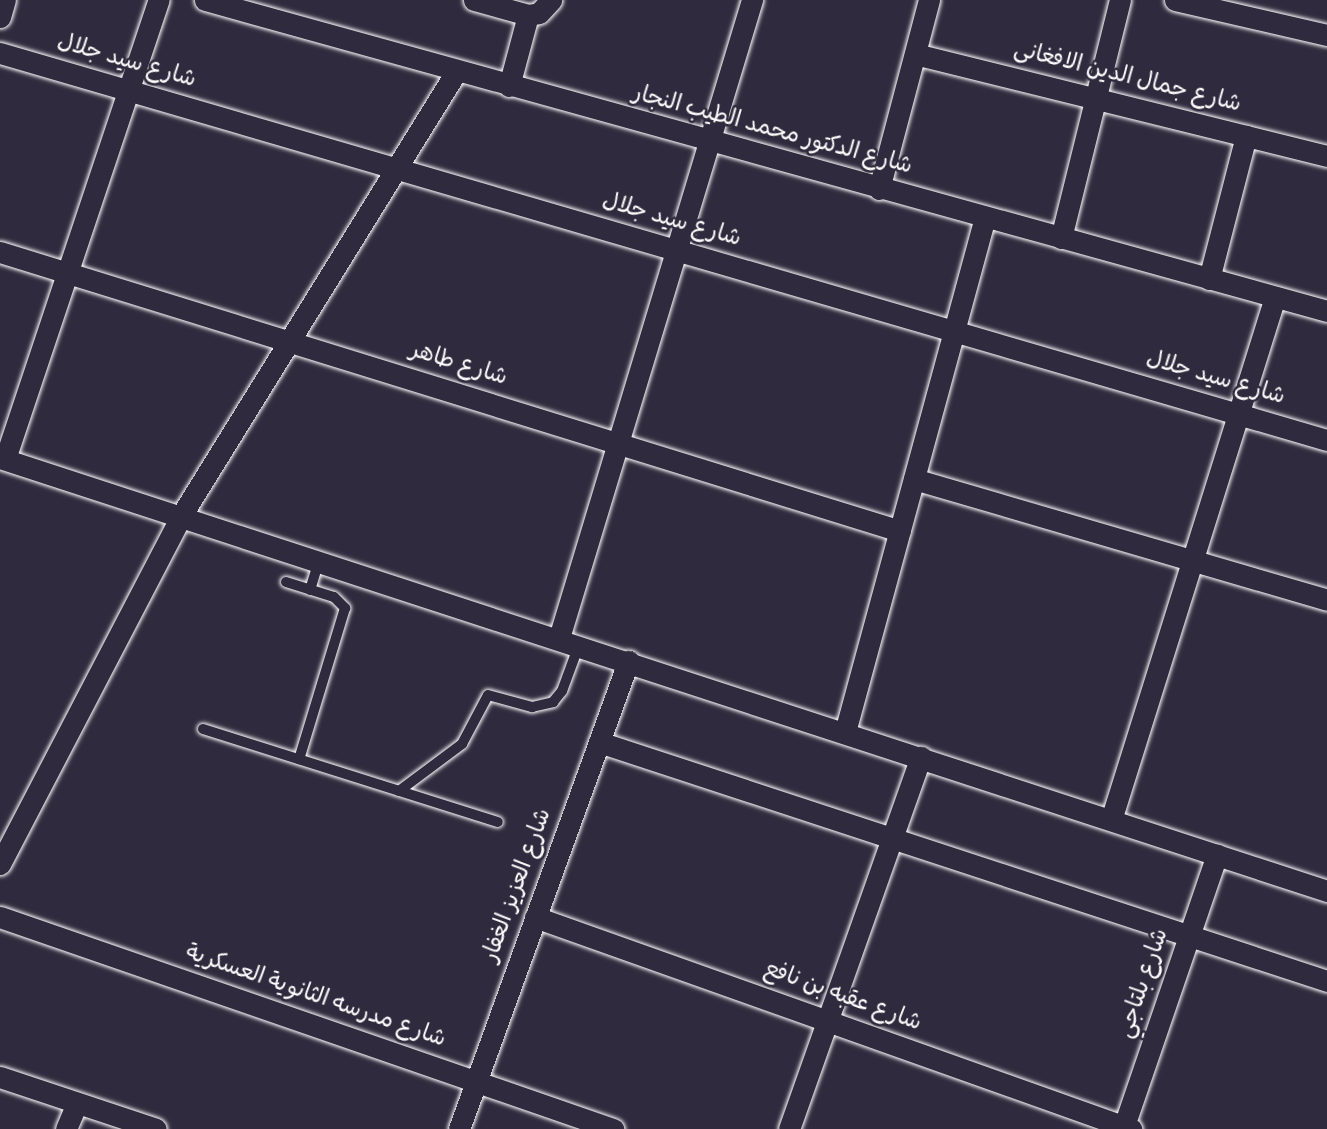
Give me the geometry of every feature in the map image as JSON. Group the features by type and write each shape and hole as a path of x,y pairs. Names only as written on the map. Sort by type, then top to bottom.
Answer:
{"street":[{"path":"0,18 5,0"},
{"path":"159,0 3,459 559,638 1327,891"},
{"name":"شارع الدكتور محمد الطيب النجار","path":"205,0 456,72 1327,311"},
{"path":"474,0 528,15 539,13 551,0"},
{"path":"559,638 752,0"},
{"path":"879,189 929,0"},
{"path":"1061,238 1120,0"},
{"path":"1175,0 1236,7 1327,35"},
{"path":"509,86 528,15"},
{"name":"شارع سيد جلال","path":"0,53 1327,440"},
{"name":"شارع جمال الدين الافغانى","path":"915,54 1246,136 1326,150"},
{"path":"0,864 181,516 456,72"},
{"path":"1209,279 1246,136"},
{"path":"845,732 985,218"},
{"name":"شارع طاهر","path":"0,252 900,531"},
{"path":"1111,820 1275,297"},
{"path":"914,479 1327,600"},
{"name":"شارع العزيز الغفار","path":"459,1129 628,661"},
{"path":"599,742 1327,981"},
{"path":"789,1129 921,757"},
{"name":"شارع بلتاجي","path":"1126,1128 1217,855"},
{"name":"شارع عقبه بن نافع","path":"535,916 1126,1128"},
{"name":"شارع مدرسه الثانوية العسكرية","path":"0,917 613,1129"},
{"path":"0,1077 156,1129"},
{"path":"66,1129 77,1103"}],"lane":[{"path":"310,590 319,561"},
{"path":"286,582 339,599 345,613 299,759"},
{"path":"399,790 462,744 488,695 532,707 553,702 562,691 579,645"},
{"path":"203,729 498,821"}]}
